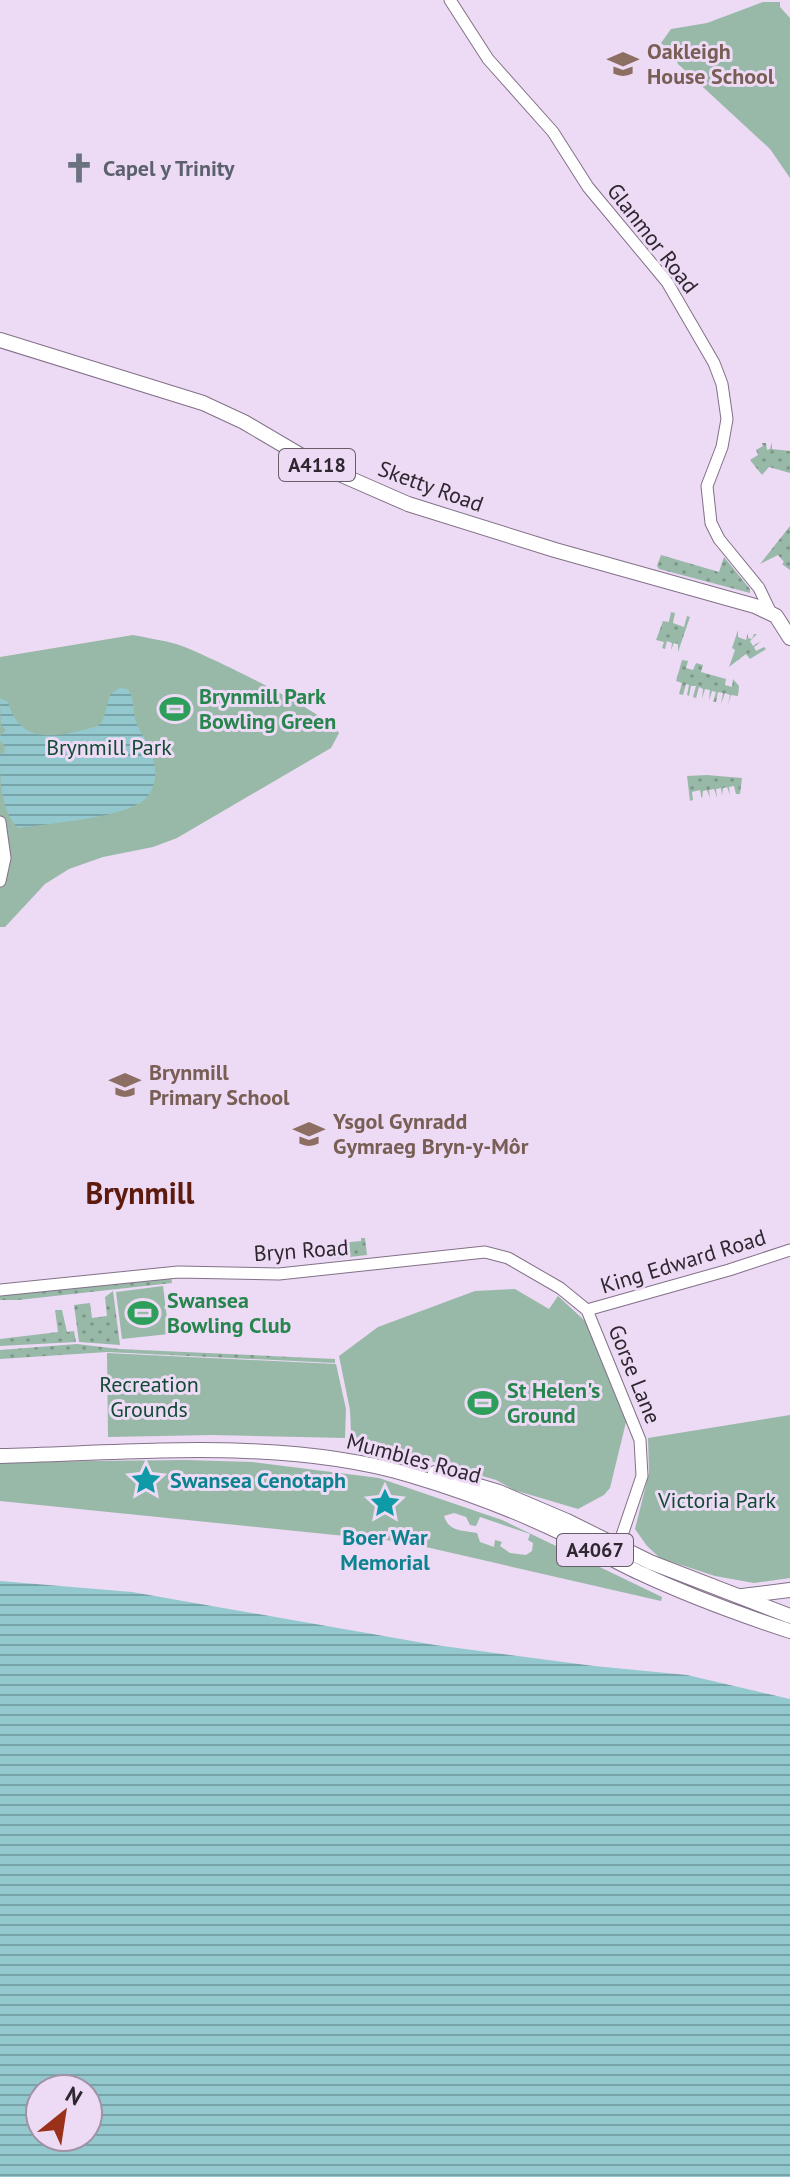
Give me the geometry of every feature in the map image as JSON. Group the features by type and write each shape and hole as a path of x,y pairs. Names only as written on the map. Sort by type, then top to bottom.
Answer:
{"main road":[{"name":"Sketty Road","path":"0,340 203,403 244,422 312,462 408,504 479,528 770,611"},
{"path":"770,611 790,638"},
{"name":"Mumbles Road","path":"0,1447 247,1445 345,1455 408,1469 499,1492 733,1596 788,1626"},
{"name":"Mumbles Road","path":"0,1456 246,1451 345,1455"},
{"name":"Mumbles Road","path":"408,1469 493,1502 569,1536 637,1572 707,1602 788,1626"},
{"path":"733,1596 790,1590"}],"street":[{"name":"Glanmor Road","path":"450,0 488,59 553,132 588,187 667,282 714,363 722,384 727,419 722,447 707,486 711,523 719,539 759,588 770,611"},
{"path":"0,822 5,858 0,881"},
{"name":"King Edward Road","path":"587,1310 790,1250"},
{"name":"Bryn Road","path":"0,1290 178,1272 279,1274 485,1252 508,1258 560,1288 587,1310"},
{"name":"Gorse Lane","path":"587,1310 640,1440 642,1476 618,1547"}],"green space":[{"path":"763,2 780,2 780,7 790,18 790,178 770,149 678,64 673,54 661,43 671,29 707,23"},
{"path":"772,442 772,449 790,451 790,473 769,467 762,475 750,460 758,455 756,450 763,446 762,443 766,443 767,450"},
{"path":"790,526 790,570 782,564 784,562 778,555 760,564"},
{"path":"661,555 719,572 724,557 750,593 659,569 657,566"},
{"path":"671,612 675,613 673,623 684,627 687,616 690,617 678,652 678,644 674,643 671,650 672,643 667,641 665,649 662,648 664,642 656,640 663,621 669,622"},
{"path":"738,630 738,637 746,640 748,633 753,646 761,641 754,647 756,651 766,649 750,659 746,654 729,667 735,650 732,648"},
{"name":"Brynmill Park","path":"133,635 176,644 210,658 314,712 339,733 331,748 177,838 69,869 45,884 5,927 0,927 0,657"},
{"path":"682,660 688,661 686,668 693,670 696,663 703,665 701,672 726,679 725,685 732,687 733,679 739,686 738,696 731,695 728,705 730,695 725,693 721,704 723,693 718,692 716,702 713,702 716,692 712,691 709,701 710,690 705,689 702,699 703,689 699,687 696,698 693,697 696,686 691,686 689,696 689,685 686,684 683,695 679,694 682,683 676,681"},
{"path":"687,776 742,778 740,794 736,794 734,786 729,787 730,795 727,787 723,788 722,796 721,788 716,789 717,797 714,789 709,790 710,798 707,790 703,791 702,799 700,790 692,792 693,800 690,801"},
{"path":"365,1238 367,1255 332,1259 330,1244 361,1241"},
{"path":"171,1276 172,1283 0,1300 0,1293"},
{"name":"Swansea Bowling Club","path":"163,1286 169,1334 122,1339 116,1292"},
{"name":"St Helen's Ground","path":"515,1289 549,1309 558,1296 585,1321 626,1422 610,1488 604,1495 578,1509 514,1490 496,1480 359,1440 351,1433 350,1410 339,1356 378,1327 475,1291"},
{"path":"113,1291 120,1345 79,1342 74,1305 90,1303 92,1318 107,1316 105,1297"},
{"path":"55,1310 62,1310 67,1332 74,1331 76,1342 0,1346 0,1339 58,1332"},
{"path":"77,1344 119,1349 335,1359 335,1363 107,1352 0,1359 0,1350"},
{"name":"Recreation Grounds","path":"107,1353 336,1364 346,1409 345,1438 212,1435 108,1437"},
{"name":"Victoria Park","path":"790,1415 790,1578 754,1583 715,1576 660,1558 647,1546 635,1529 649,1473 648,1438"},
{"path":"0,1462 252,1462 379,1478 502,1520 662,1597 661,1601 404,1542 0,1501","holes":["454,1513 466,1517 470,1525 476,1526 480,1517 530,1534 528,1540 533,1543 532,1551 526,1555 510,1553 500,1546 502,1542 495,1540 494,1547 480,1542 477,1533 453,1528 444,1516"]}],"shaded area":[{"path":"119,688 128,689 130,693 137,725 153,760 155,775 149,794 140,803 114,813 18,828 12,821 2,793 0,754 4,753 5,746 0,736 6,730 1,725 0,698 8,702 22,727 44,735 57,735 98,726 103,720 110,695"},
{"path":"0,1581 132,1592 435,1645 687,1675 790,1699 790,2177 0,2177"}],"place":[{"name":"Oakleigh House School","path":"623,64"},
{"name":"Capel y Trinity","path":"79,168"},
{"name":"Brynmill Park Bowling Green","path":"175,709"},
{"name":"Brynmill Primary School","path":"125,1085"},
{"name":"Ysgol Gynradd Gymraeg Bryn-y-Môr","path":"309,1134"},
{"name":"Swansea Bowling Club","path":"143,1313"},
{"name":"St Helen's Ground","path":"483,1403"},
{"name":"Swansea Cenotaph","path":"146,1480"},
{"name":"Boer War Memorial","path":"385,1503"}],"district":[{"name":"Brynmill","path":"140,1192"}]}
